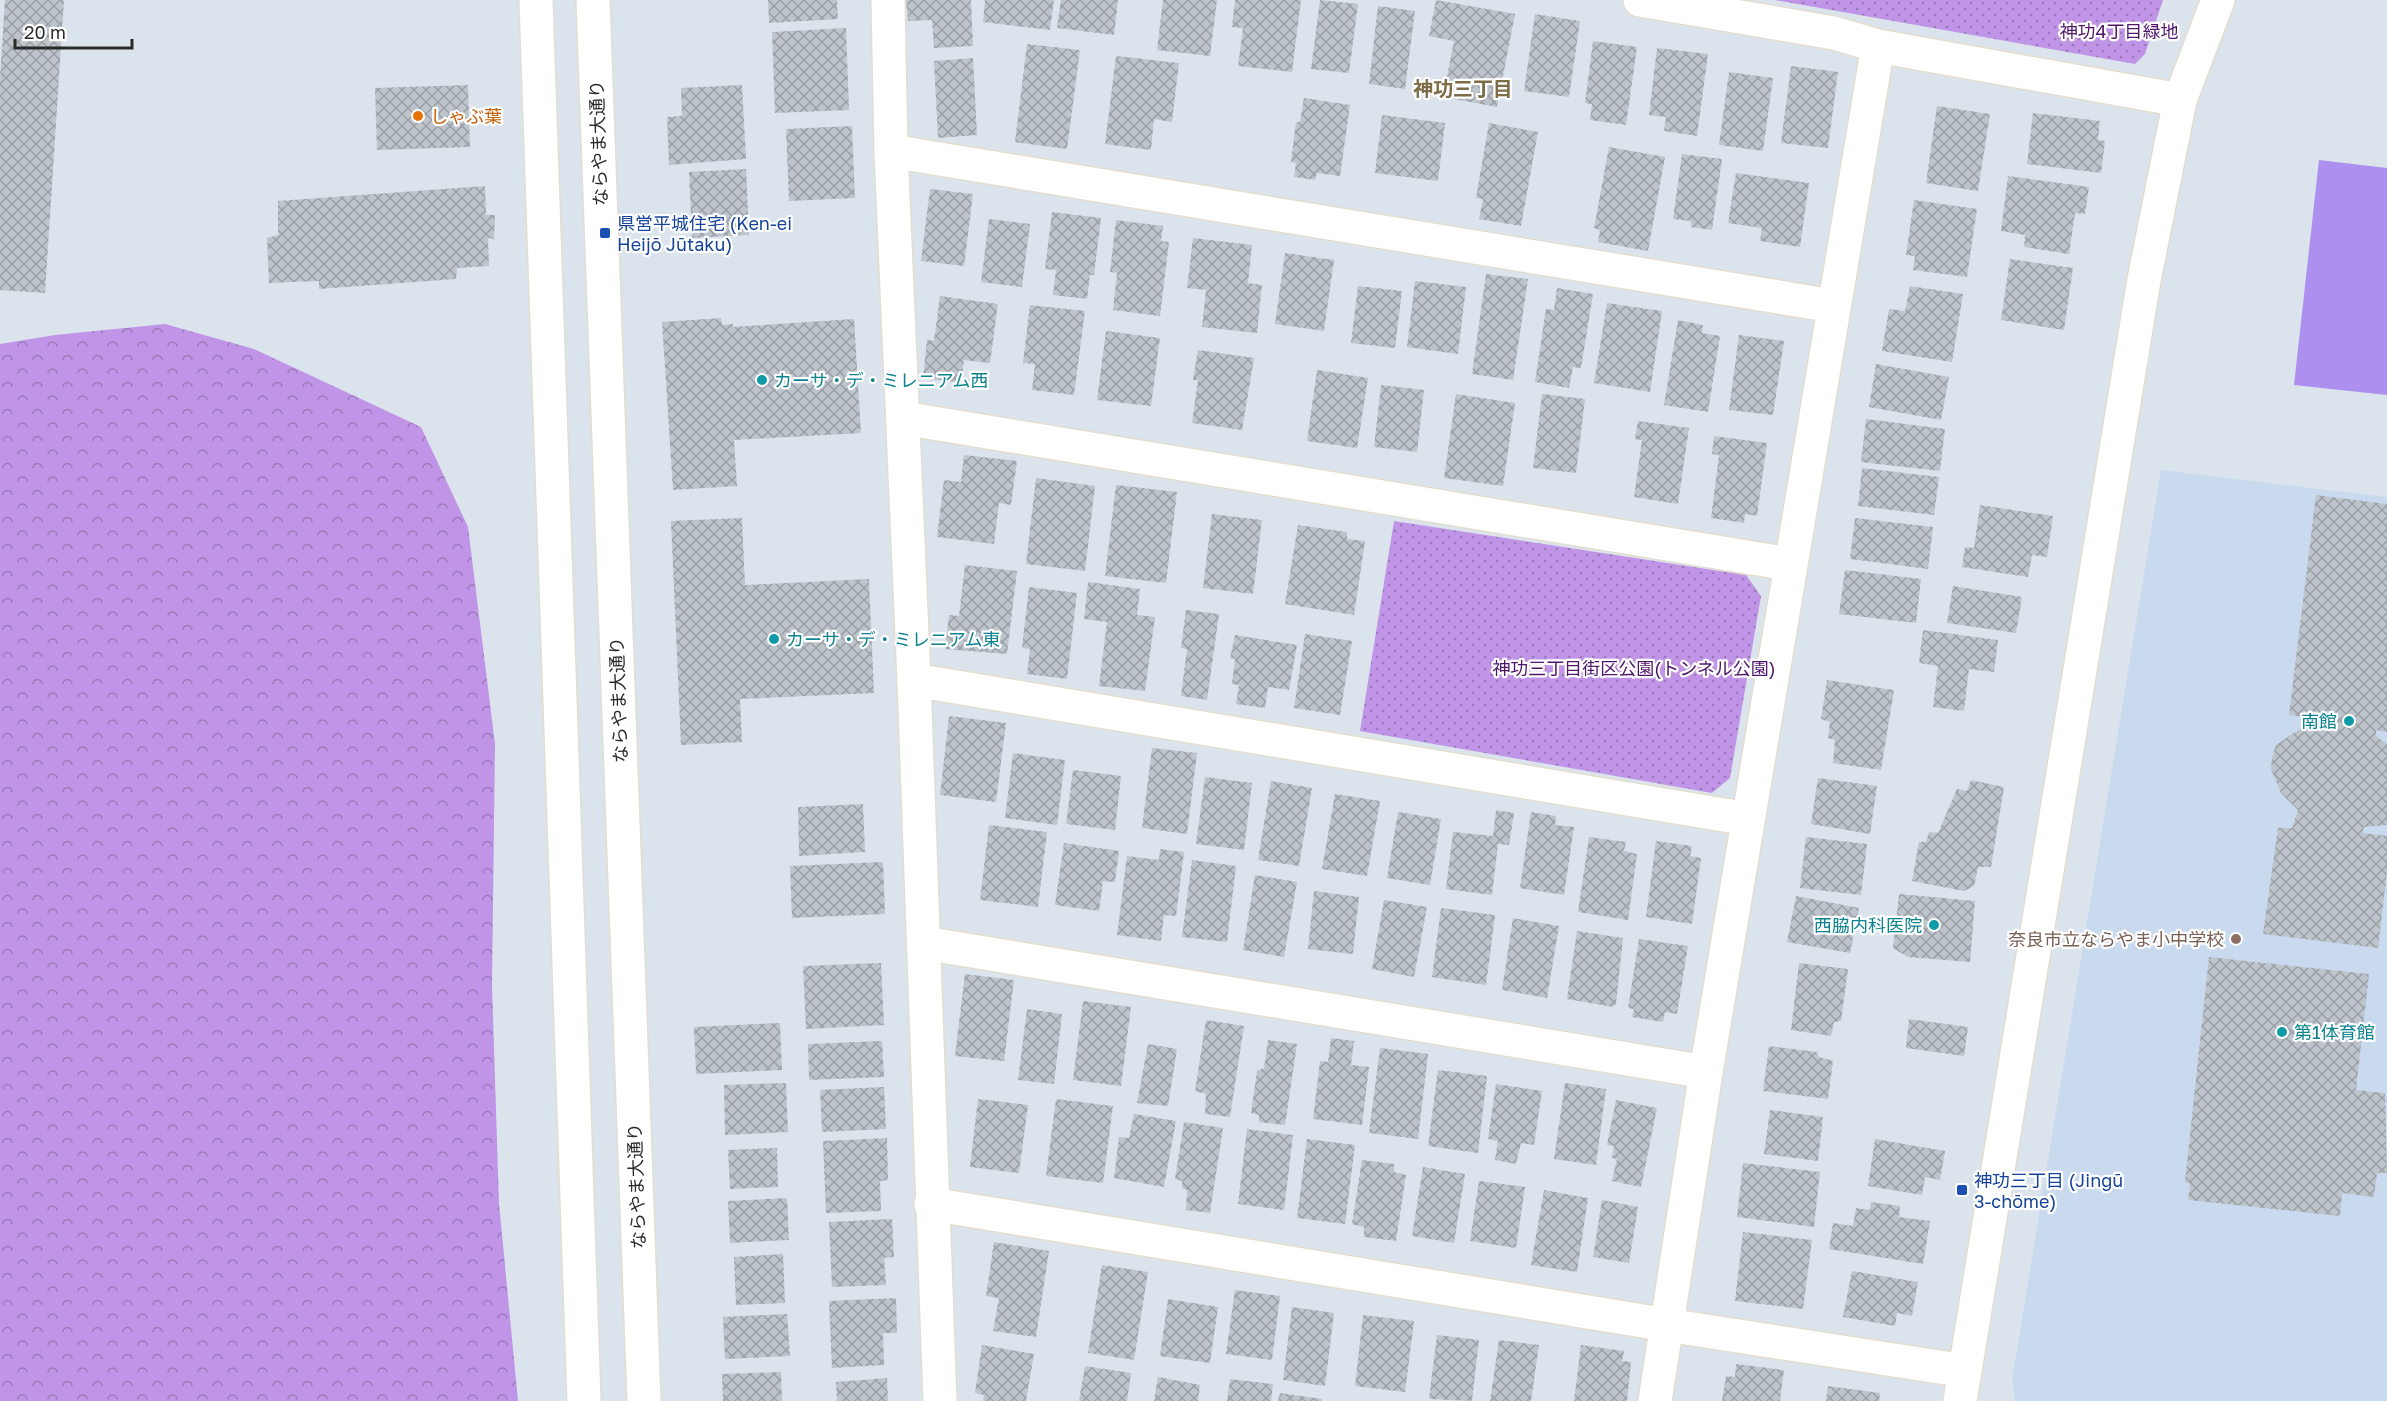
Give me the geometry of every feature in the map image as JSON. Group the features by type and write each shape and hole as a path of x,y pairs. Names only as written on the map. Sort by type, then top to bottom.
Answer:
{"street":[{"path":"536,0 584,1401"},
{"name":"ならやま大通り","path":"592,0 644,1401"},
{"path":"888,0 891,151 914,680 931,1204 940,1401"},
{"path":"1640,0 1834,33 1878,46 2180,100"},
{"path":"931,1204 1667,1325 1963,1386 2144,280 2180,100 2218,0"},
{"path":"1655,1401 1789,564 1878,46"},
{"path":"891,151 1833,306"},
{"path":"903,418 1789,564"},
{"path":"914,680 1748,819"},
{"path":"924,944 1706,1072"}],"shaded area":[{"path":"2319,160 2387,168 2387,395 2294,385"},
{"name":"奈良市立ならやま小中学校","path":"2161,470 2387,497 2387,1401 2015,1401 2012,1380"}],"green space":[{"name":"神功4丁目緑地","path":"1775,0 2163,0 2145,54 2135,64"},
{"path":"165,324 254,349 421,427 468,527 495,744 492,985 499,1203 518,1401 0,1401 0,344 55,335"},
{"name":"神功三丁目街区公園(トンネル公園)","path":"1394,521 1746,575 1761,596 1730,778 1712,793 1360,731"}],"building":[{"path":"5,0 64,0 45,293 0,290 0,78"},
{"path":"768,0 837,0 838,19 769,23"},
{"path":"906,0 971,0 973,46 934,48 932,20 908,21"},
{"path":"985,0 1054,0 1050,30 983,22"},
{"path":"1061,0 1118,0 1114,35 1057,28"},
{"path":"1163,0 1217,0 1210,56 1157,50"},
{"path":"1235,0 1301,0 1292,72 1238,66 1243,28 1232,27"},
{"path":"1320,0 1358,4 1349,73 1311,69"},
{"path":"1436,0 1515,14 1497,107 1443,97 1454,41 1429,36"},
{"path":"1378,6 1415,11 1405,89 1369,84"},
{"path":"1535,14 1580,21 1569,97 1524,91"},
{"path":"846,28 849,110 775,113 772,32"},
{"path":"1593,41 1637,47 1626,125 1590,120 1592,104 1585,103"},
{"path":"1027,44 1080,50 1067,149 1015,142"},
{"path":"1657,48 1708,54 1697,136 1664,131 1666,117 1649,115"},
{"path":"1116,56 1179,63 1172,122 1154,119 1151,150 1105,144"},
{"path":"973,58 977,135 938,138 934,61"},
{"path":"1791,66 1838,72 1828,148 1781,143"},
{"path":"1729,72 1773,78 1763,151 1719,145"},
{"path":"468,85 470,147 377,150 375,88"},
{"path":"742,85 746,159 669,165 667,117 682,116 681,88"},
{"path":"1304,98 1350,105 1340,176 1317,173 1315,180 1294,177 1296,163 1291,162 1296,122 1300,122"},
{"path":"1937,106 1990,114 1978,191 1926,183"},
{"path":"2033,113 2100,121 2098,140 2105,141 2101,173 2027,164"},
{"path":"1382,115 1445,123 1438,181 1375,173"},
{"path":"1489,123 1538,132 1521,226 1479,219 1483,199 1476,198"},
{"path":"852,126 855,198 789,201 786,129"},
{"path":"1609,147 1665,157 1648,251 1598,242 1600,230 1594,228"},
{"path":"1682,154 1722,159 1712,230 1691,227 1691,221 1673,219"},
{"path":"746,169 749,235 692,238 689,172"},
{"path":"1736,173 1809,183 1800,247 1760,241 1762,228 1728,223"},
{"path":"2008,176 2089,187 2085,214 2075,213 2069,254 2024,247 2025,235 2001,231"},
{"path":"485,186 486,215 495,215 494,239 488,238 489,266 457,268 456,279 319,289 319,281 269,283 267,238 278,235 278,201"},
{"path":"930,189 973,194 964,266 921,261"},
{"path":"1914,200 1977,209 1967,277 1913,270 1915,256 1906,255"},
{"path":"1052,212 1101,218 1094,275 1090,275 1087,299 1053,295 1056,270 1045,269"},
{"path":"989,219 1030,224 1022,287 981,282"},
{"path":"1116,220 1163,226 1161,241 1169,242 1160,316 1113,310 1117,273 1110,272"},
{"path":"1193,238 1252,245 1248,283 1262,285 1257,333 1202,327 1206,290 1187,288"},
{"path":"1285,253 1334,260 1324,331 1275,324"},
{"path":"2010,259 2073,268 2064,330 2001,320"},
{"path":"1486,274 1528,279 1513,380 1472,374"},
{"path":"1415,281 1466,287 1458,354 1407,347"},
{"path":"1358,286 1402,291 1395,348 1351,343"},
{"path":"1910,286 1963,294 1952,362 1882,351 1889,309 1905,311"},
{"path":"1557,288 1593,294 1581,368 1573,367 1569,388 1535,382 1546,309 1554,310"},
{"path":"940,296 998,304 990,363 964,360 961,383 923,378 927,340 934,341"},
{"path":"1607,303 1662,311 1650,392 1594,383"},
{"path":"1030,305 1085,311 1074,395 1032,390 1035,364 1023,363"},
{"name":"カーサ・デ・ミレニアム西","path":"721,318 722,325 733,324 733,327 854,319 861,433 734,440 737,486 673,490 662,322"},
{"path":"1678,320 1703,325 1702,333 1720,336 1708,412 1664,405"},
{"path":"1106,331 1160,338 1151,406 1097,400"},
{"path":"1739,335 1784,341 1773,415 1729,410"},
{"path":"1198,350 1254,358 1242,430 1192,423 1198,380 1193,380"},
{"path":"1876,364 1949,377 1941,420 1869,407"},
{"path":"1317,370 1368,378 1357,448 1307,441"},
{"path":"1381,385 1424,390 1417,452 1374,447"},
{"path":"1456,394 1515,403 1503,486 1444,478"},
{"path":"1542,394 1585,399 1576,473 1533,468"},
{"path":"1866,419 1945,429 1940,471 1861,462"},
{"path":"1638,421 1689,428 1678,504 1634,497 1642,440 1635,439"},
{"path":"1714,436 1767,443 1757,516 1745,514 1744,523 1711,518 1719,455 1712,454"},
{"path":"964,455 1017,461 1011,505 999,503 994,544 937,537 944,480 961,482"},
{"path":"1862,468 1939,477 1934,515 1858,506"},
{"path":"1036,478 1095,486 1085,571 1026,564"},
{"path":"1116,485 1177,492 1166,583 1105,576"},
{"name":"南館","path":"2316,495 2387,504 2387,732 2376,730 2376,736 2387,744 2387,825 2364,827 2363,833 2387,836 2387,872 2378,948 2263,934 2278,828 2292,828 2298,810 2281,793 2271,769 2272,757 2276,745 2309,723 2311,718 2289,715"},
{"path":"1980,505 2053,516 2047,557 2032,555 2028,577 1962,567 1965,547 1974,548"},
{"path":"1212,514 1262,520 1253,594 1203,588"},
{"name":"カーサ・デ・ミレニアム東","path":"742,518 745,585 869,579 874,693 740,699 742,742 681,745 671,521"},
{"path":"1855,518 1933,527 1928,569 1850,559"},
{"path":"1298,525 1347,532 1347,539 1365,541 1354,615 1285,604"},
{"path":"965,565 1017,571 1007,654 945,649 949,615 959,616"},
{"path":"1845,570 1921,579 1916,623 1839,614"},
{"path":"1088,582 1140,589 1137,615 1155,617 1145,691 1099,686 1107,622 1084,619"},
{"path":"1953,586 2022,597 2016,633 1947,623"},
{"path":"1029,587 1077,593 1067,679 1027,674 1030,649 1022,648"},
{"path":"1186,610 1219,614 1207,700 1181,696 1187,649 1181,648"},
{"path":"1923,630 1998,640 1994,672 1969,669 1964,711 1933,707 1938,666 1919,663"},
{"path":"1305,634 1352,641 1340,715 1294,708"},
{"path":"1235,635 1297,645 1289,690 1268,687 1265,708 1236,704 1239,685 1232,684 1235,659 1230,658"},
{"path":"1827,680 1894,690 1881,770 1833,763 1835,740 1828,738 1830,722 1821,719"},
{"path":"949,716 1006,723 996,802 940,795"},
{"path":"1152,748 1197,753 1187,834 1142,828"},
{"path":"1013,753 1065,760 1057,825 1005,818"},
{"path":"1073,770 1121,776 1115,830 1066,824"},
{"path":"1205,777 1252,783 1244,850 1196,844"},
{"path":"1818,778 1877,786 1870,834 1811,824"},
{"path":"1971,780 2004,787 1991,867 1978,867 1974,886 1964,891 1912,881 1919,842 1926,842 1929,832 1938,833 1957,789 1967,791"},
{"path":"1271,781 1312,788 1299,866 1258,860"},
{"path":"1335,794 1380,801 1367,876 1322,869"},
{"path":"863,804 865,852 799,856 798,807"},
{"path":"1496,810 1514,813 1509,845 1498,844 1492,895 1446,889 1453,832 1493,836"},
{"path":"1398,812 1441,819 1430,885 1387,878"},
{"path":"1531,812 1556,816 1555,825 1574,827 1564,895 1520,888"},
{"path":"989,825 1047,832 1038,907 980,900"},
{"path":"1589,837 1626,842 1624,851 1637,854 1628,920 1578,912"},
{"path":"1806,837 1867,844 1861,895 1800,888"},
{"path":"1656,841 1692,846 1690,856 1701,858 1692,924 1646,917"},
{"path":"1064,843 1119,851 1115,882 1103,881 1099,911 1055,905"},
{"path":"1160,849 1184,852 1176,916 1164,915 1161,941 1117,935 1127,856 1159,860"},
{"path":"1192,860 1236,866 1227,942 1182,937"},
{"path":"883,862 885,914 792,918 790,866"},
{"path":"1255,875 1297,882 1284,957 1243,950"},
{"path":"1314,891 1359,897 1353,954 1308,949"},
{"name":"西脇内科医院","path":"1899,894 1975,901 1970,962 1908,957 1893,948"},
{"path":"1796,896 1859,908 1850,953 1787,942"},
{"path":"1384,900 1427,907 1414,977 1372,969"},
{"path":"1441,908 1495,915 1486,985 1432,977"},
{"path":"1513,918 1559,926 1547,998 1502,990"},
{"path":"1577,931 1623,938 1616,1004 1613,1007 1567,999"},
{"path":"1639,939 1688,946 1677,1014 1665,1012 1663,1022 1632,1017 1634,1009 1628,1008"},
{"name":"第1体育館","path":"2209,957 2369,974 2356,1090 2385,1093 2387,1173 2377,1173 2374,1197 2342,1193 2340,1216 2188,1200 2190,1183 2185,1182"},
{"path":"881,963 884,1025 806,1029 803,966"},
{"path":"1799,963 1848,969 1841,1021 1834,1022 1831,1036 1791,1030"},
{"path":"965,974 1014,980 1004,1061 955,1056"},
{"path":"1083,1001 1131,1007 1121,1086 1073,1080"},
{"path":"1027,1009 1062,1014 1054,1084 1018,1080"},
{"path":"1909,1019 1968,1027 1964,1056 1906,1048"},
{"path":"1206,1020 1244,1026 1230,1117 1205,1114 1206,1094 1195,1091"},
{"path":"780,1023 782,1070 696,1074 694,1027"},
{"path":"1331,1038 1354,1041 1351,1065 1369,1067 1362,1125 1313,1119 1320,1061 1328,1062"},
{"path":"1268,1040 1297,1044 1285,1125 1259,1122 1259,1115 1251,1113 1257,1071 1264,1068"},
{"path":"882,1041 884,1077 809,1080 808,1044"},
{"path":"1148,1044 1177,1049 1168,1106 1137,1103"},
{"path":"1769,1046 1817,1052 1819,1057 1833,1061 1828,1099 1763,1091"},
{"path":"1380,1048 1428,1054 1418,1139 1369,1133"},
{"path":"1438,1070 1487,1076 1478,1153 1428,1146"},
{"path":"786,1083 788,1132 725,1135 724,1085"},
{"path":"1565,1083 1606,1089 1596,1165 1554,1159"},
{"path":"1496,1084 1542,1091 1534,1145 1521,1143 1516,1164 1495,1160 1498,1141 1488,1139"},
{"path":"884,1087 886,1129 822,1132 820,1090"},
{"path":"978,1099 1028,1105 1019,1173 970,1167"},
{"path":"1056,1099 1113,1106 1103,1183 1046,1176"},
{"path":"1616,1100 1657,1108 1641,1187 1612,1181 1617,1159 1612,1158 1614,1146 1607,1145"},
{"path":"1770,1110 1823,1117 1818,1161 1764,1154"},
{"path":"1134,1114 1176,1121 1164,1187 1114,1178 1119,1137 1129,1138"},
{"path":"1184,1122 1223,1128 1210,1213 1186,1210 1187,1190 1182,1188 1182,1181 1175,1179"},
{"path":"1247,1129 1293,1135 1284,1210 1238,1204"},
{"path":"887,1138 888,1180 880,1181 881,1211 826,1213 823,1141"},
{"path":"1307,1139 1355,1145 1345,1224 1297,1218"},
{"path":"1875,1139 1945,1151 1940,1180 1925,1177 1922,1195 1868,1186"},
{"path":"777,1148 778,1187 730,1189 728,1150"},
{"path":"1362,1160 1394,1164 1394,1172 1406,1175 1396,1241 1364,1237 1364,1227 1352,1224"},
{"path":"1743,1163 1820,1172 1814,1227 1737,1217"},
{"path":"1423,1167 1465,1174 1454,1243 1412,1236"},
{"path":"1479,1181 1525,1187 1516,1248 1470,1241"},
{"path":"1544,1190 1588,1198 1577,1272 1531,1265"},
{"path":"787,1198 789,1240 730,1243 728,1201"},
{"path":"1602,1200 1638,1207 1629,1263 1593,1257"},
{"path":"1871,1202 1900,1206 1899,1217 1930,1221 1923,1264 1829,1249 1833,1223 1853,1226 1856,1208 1870,1210"},
{"path":"892,1219 894,1257 884,1258 886,1285 832,1287 829,1222"},
{"path":"1743,1232 1812,1240 1803,1309 1735,1301"},
{"path":"994,1242 1049,1251 1036,1337 993,1331 999,1298 986,1296"},
{"path":"783,1254 785,1303 736,1305 734,1257"},
{"path":"1102,1265 1148,1272 1134,1360 1088,1353"},
{"path":"1852,1271 1918,1282 1912,1316 1897,1313 1895,1326 1843,1317"},
{"path":"1235,1290 1280,1296 1272,1360 1226,1354"},
{"path":"896,1298 897,1333 883,1333 884,1365 832,1368 829,1301"},
{"path":"1168,1299 1218,1307 1210,1363 1160,1356"},
{"path":"1292,1307 1334,1313 1325,1386 1283,1380"},
{"path":"787,1314 790,1356 725,1359 723,1317"},
{"path":"1363,1315 1414,1321 1405,1392 1355,1386"},
{"path":"1437,1335 1479,1340 1472,1401 1429,1399"},
{"path":"1499,1340 1539,1345 1531,1401 1490,1401"},
{"path":"982,1345 1034,1354 1026,1401 983,1401 984,1395 975,1393"},
{"path":"1581,1345 1624,1351 1622,1361 1631,1362 1627,1401 1574,1401"},
{"path":"1736,1364 1784,1370 1780,1401 1722,1401 1726,1376 1735,1377"},
{"path":"1085,1366 1131,1373 1127,1401 1079,1401"},
{"path":"781,1372 782,1401 723,1401 722,1374"},
{"path":"1158,1377 1200,1385 1198,1401 1154,1401"},
{"path":"887,1378 888,1401 837,1401 836,1382"},
{"path":"1230,1379 1273,1384 1271,1401 1227,1401"},
{"path":"1828,1386 1880,1393 1879,1401 1826,1401"},
{"path":"1280,1393 1322,1399 1322,1401 1278,1401"}],"place":[{"name":"しゃぶ葉","path":"418,116"},
{"name":"県営平城住宅 (Ken-ei Heijō Jūtaku)","path":"605,233"},
{"name":"カーサ・デ・ミレニアム西","path":"762,380"},
{"name":"カーサ・デ・ミレニアム東","path":"774,639"},
{"name":"南館","path":"2349,721"},
{"name":"西脇内科医院","path":"1934,925"},
{"name":"奈良市立ならやま小中学校","path":"2236,939"},
{"name":"第1体育館","path":"2282,1032"},
{"name":"神功三丁目 (Jingū 3-chōme)","path":"1962,1190"}],"district":[{"name":"神功三丁目","path":"1463,88"}]}
